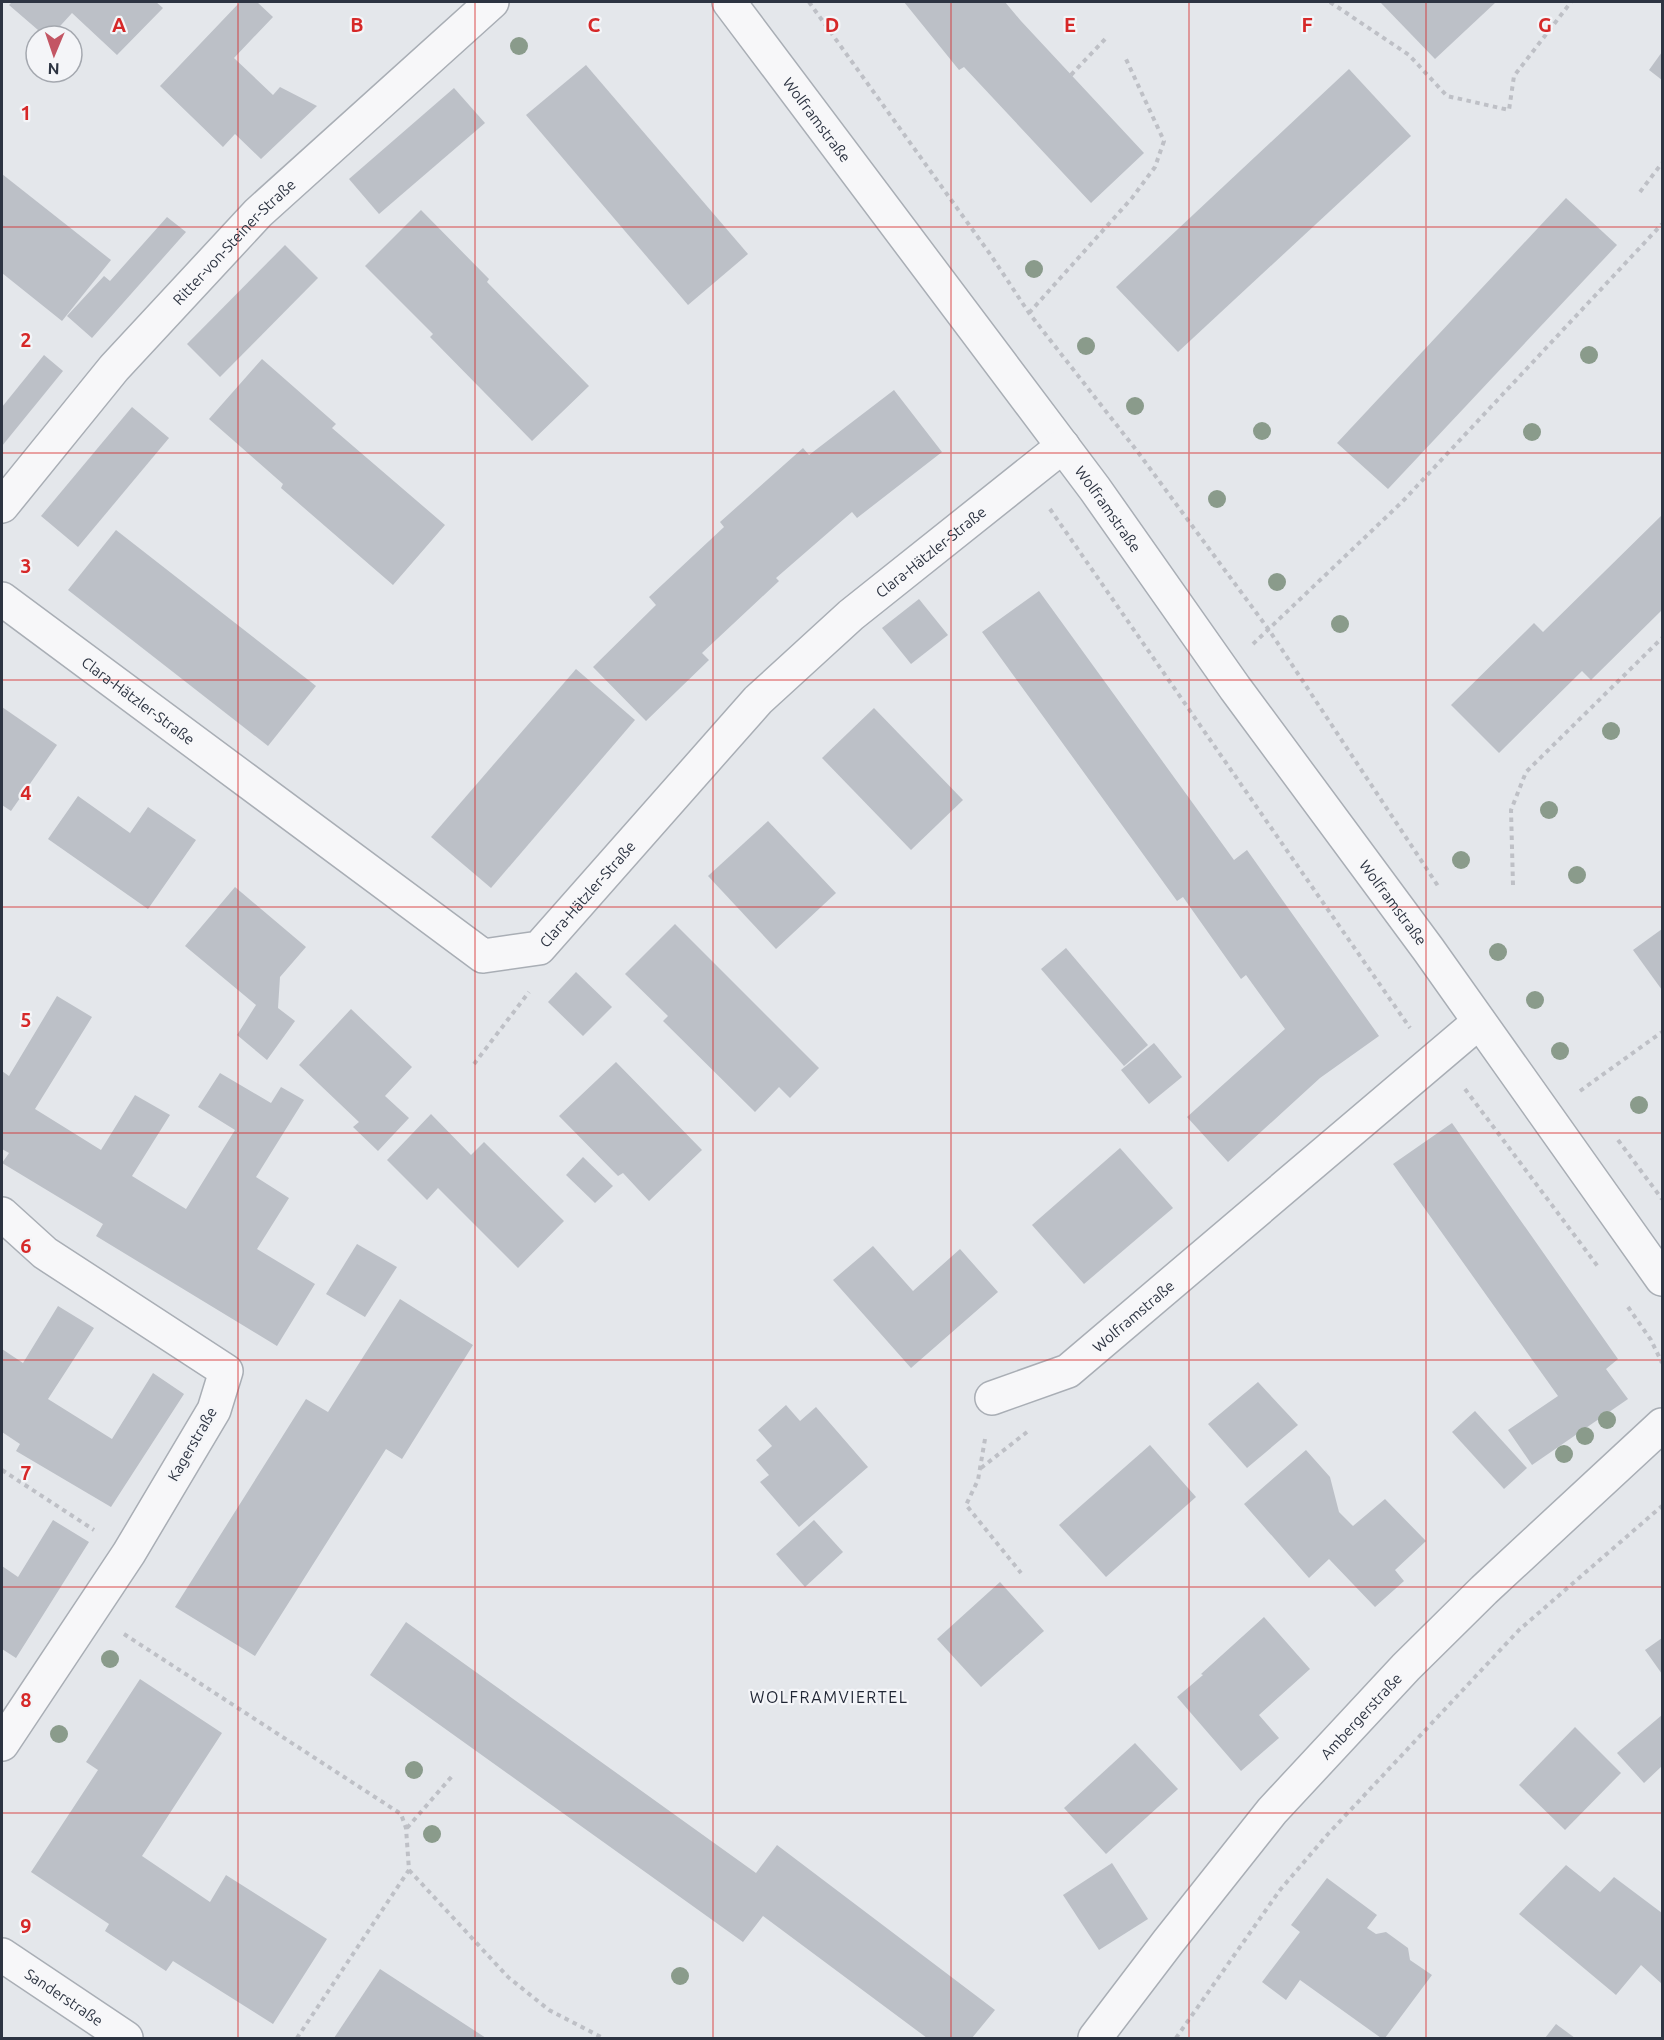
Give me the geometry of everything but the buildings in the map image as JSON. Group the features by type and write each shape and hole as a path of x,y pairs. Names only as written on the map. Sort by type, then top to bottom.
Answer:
{"street":[{"name":"Ritter-von-Steiner-Straße","path":"2,506 114,368 258,213 492,2"},
{"name":"Wolframstraße","path":"729,2 1063,446 1223,670 1428,949 1662,1279"},
{"name":"Clara-Hätzler-Straße","path":"2,599 483,956 539,948 758,700 851,615 1063,446"},
{"name":"Wolframstraße","path":"992,1398 1068,1371 1479,1022"},
{"name":"Kagerstraße","path":"2,1214 45,1253 226,1371 214,1410 129,1553 2,1744"},
{"name":"Ambergerstraße","path":"1095,2038 1168,1941 1272,1811 1406,1667 1484,1590 1662,1425"},
{"name":"Sanderstraße","path":"2,1954 126,2038"}],"path":[{"path":"809,2 990,254 1029,314 1137,451 1269,630 1444,895"},
{"path":"1330,2 1409,55 1447,96 1509,110 1514,76 1571,2"},
{"path":"1071,75 1107,37"},
{"path":"1029,314 1132,198 1155,167 1164,141 1125,57"},
{"path":"1640,192 1662,163"},
{"path":"1223,670 1269,630 1402,502 1662,224"},
{"path":"1045,502 1415,1035"},
{"path":"1514,885 1511,810 1526,772 1662,638"},
{"path":"474,1064 531,990"},
{"path":"1546,1116 1662,1032"},
{"path":"1575,1080 1588,1099"},
{"path":"1461,1084 1603,1274"},
{"path":"1615,1136 1662,1199"},
{"path":"1625,1302 1651,1340 1662,1363"},
{"path":"980,1469 1036,1425"},
{"path":"2,1470 129,1553"},
{"path":"978,1480 966,1504 1022,1573"},
{"path":"1176,2038 1281,1890 1328,1834 1519,1630 1662,1506"},
{"path":"91,1611 401,1814 406,1828 409,1870 297,2038"},
{"path":"406,1828 453,1775"},
{"path":"409,1870 508,1977 549,2010 603,2038"}],"district":[{"name":"WOLFRAMVIERTEL","path":"829,1697"}]}
